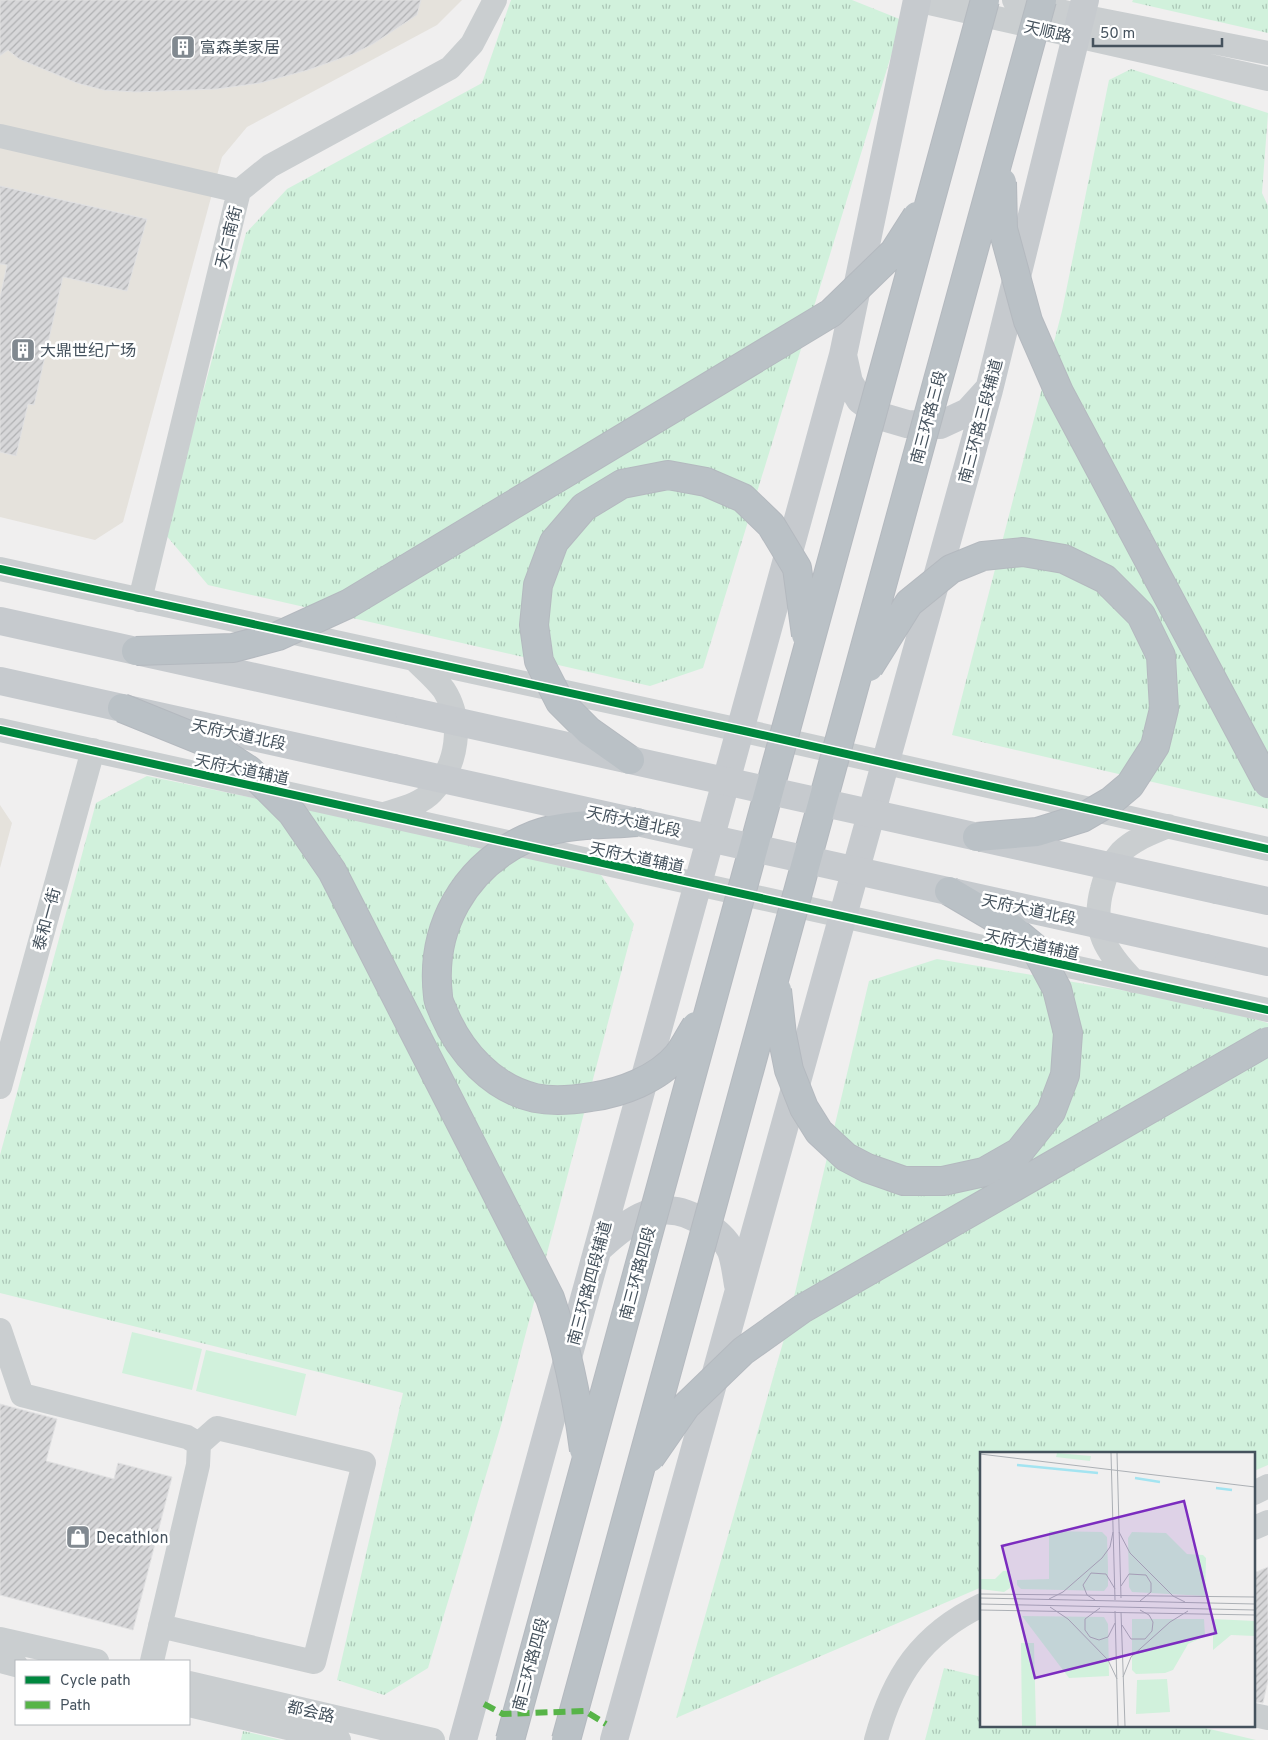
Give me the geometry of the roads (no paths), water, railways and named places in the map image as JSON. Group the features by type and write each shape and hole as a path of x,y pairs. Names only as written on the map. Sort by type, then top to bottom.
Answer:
{"highway":[{"path":"807,652 985,0"},
{"name":"南三环路三段","path":"775,976 1042,0"},
{"path":"1001,151 1003,229 1028,321 1059,392 1268,784"},
{"path":"136,651 233,648 278,636 348,604 831,313 894,252 934,186"},
{"path":"630,760 589,731 560,702 539,661 534,625 538,585 554,542 584,507 622,484 668,475 706,482 743,498 771,525 797,568 805,614 807,652"},
{"path":"853,692 909,603 951,569 983,556 1023,552 1064,559 1105,579 1141,615 1162,656 1164,709 1154,746 1130,785 1111,801 1082,818 1037,832 977,837"},
{"name":"南三环路四段","path":"510,1740 807,652"},
{"path":"122,708 206,742 249,770 292,813 332,871 550,1298 564,1338 577,1392 586,1463"},
{"path":"637,822 559,828 526,839 485,864 462,889 444,924 437,965 438,998 449,1024 471,1059 499,1082 534,1098 568,1101 601,1096 656,1074 677,1055 712,1000"},
{"path":"775,976 782,1035 789,1070 804,1108 818,1132 846,1158 867,1168 904,1180 943,1181 984,1172 1019,1152 1051,1112 1065,1075 1068,1033 1057,989 1035,948 1010,928 949,891"},
{"path":"566,1740 775,976"},
{"path":"639,1474 686,1406 743,1351 802,1309 1268,1042"}],"main road":[{"path":"740,730 843,355 917,0"},
{"name":"南三环路三段辅道","path":"614,1740 989,390 1081,18"},
{"path":"843,355 849,382 860,400 883,417 906,424 940,425 968,412 989,390"},
{"path":"0,621 1268,901"},
{"name":"天府大道北段","path":"0,681 1268,962"},
{"name":"南三环路四段辅道","path":"463,1740 740,730"},
{"path":"598,1249 624,1225 645,1214 673,1210 695,1216 718,1233 731,1251 739,1289"}],"street":[{"name":"天仁南街","path":"140,600 239,191 270,166 450,68 472,44 494,0"},
{"name":"天顺路","path":"917,0 1081,18 1268,53"},
{"name":"天顺路","path":"1014,0 1081,18 1268,79"},
{"path":"0,136 239,191"},
{"path":"0,569 740,730 1268,849"},
{"path":"382,814 409,806 432,793 449,768 456,742 454,711 444,689 415,660"},
{"name":"天府大道辅道","path":"0,730 1268,1010"},
{"name":"泰和一街","path":"0,1087 93,750"},
{"path":"1134,981 1114,961 1103,941 1098,922 1098,903 1104,878 1121,852 1141,838 1168,826"},
{"path":"0,1330 22,1395 187,1437 199,1444"},
{"path":"152,1660 160,1626 198,1465 199,1444 217,1428 364,1463 314,1662 160,1626"},
{"path":"1256,1492 1268,1486"},
{"path":"1256,1527 1268,1522"},
{"path":"876,1740 884,1710 892,1692 901,1675 920,1648 945,1626 980,1606"},
{"path":"0,1638 93,1660"},
{"path":"0,1661 15,1665"},
{"name":"都会路","path":"190,1683 433,1740"},
{"name":"都会路","path":"190,1705 339,1740"}],"place":[{"name":"富森美家居","path":"183,47"},
{"name":"大鼎世纪广场","path":"23,350"},
{"name":"Decathlon","path":"78,1537"}]}
